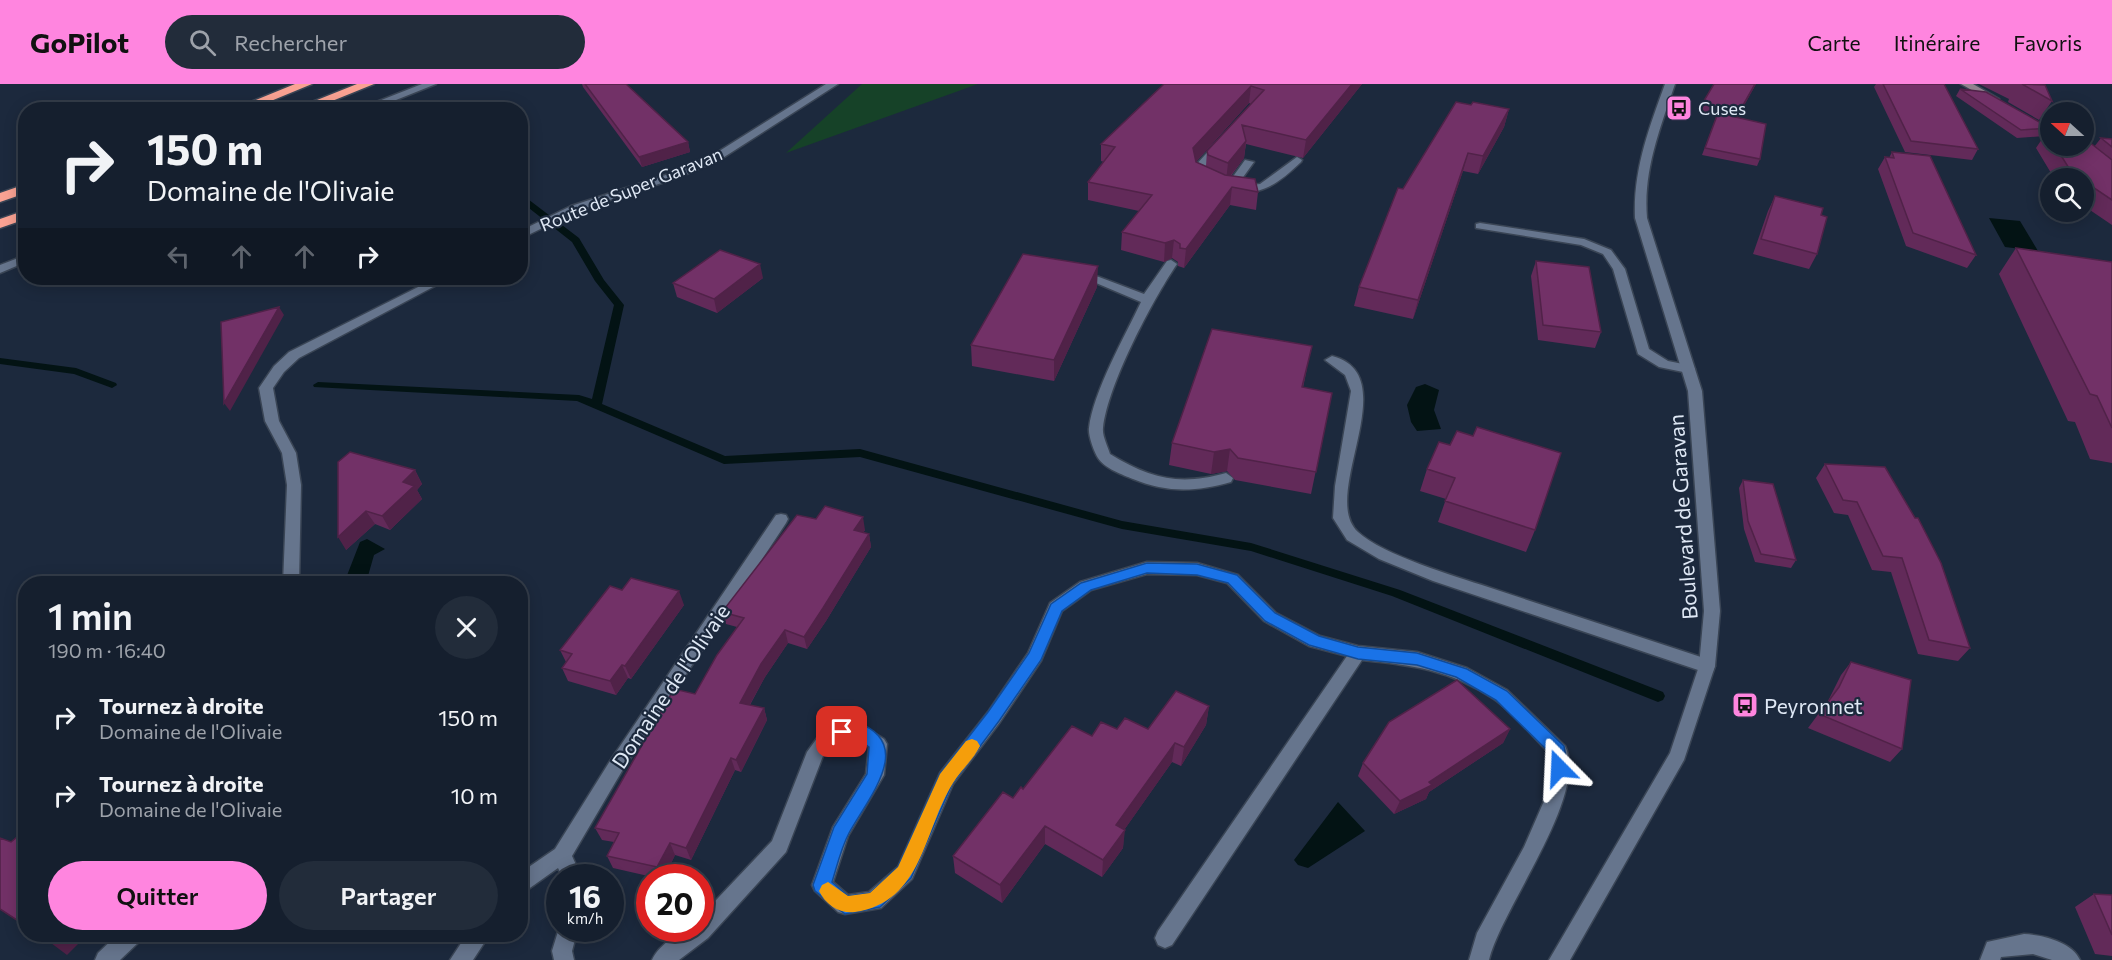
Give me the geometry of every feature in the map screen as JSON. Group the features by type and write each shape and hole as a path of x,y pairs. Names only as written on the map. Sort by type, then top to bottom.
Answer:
{"highway":[{"path":"258,102 306,84"},
{"path":"320,102 368,84"},
{"path":"0,198 18,191"},
{"path":"0,224 18,217"}],"main road":[{"path":"1966,84 2005,105"}],"street":[{"path":"383,102 431,84"},
{"name":"Route de Super Garavan","path":"528,232 575,208 673,176 717,157 833,84"},
{"name":"Boulevard de Garavan","path":"1559,960 1678,755 1707,666 1712,611 1695,391 1641,219 1639,203 1642,163 1670,84"},
{"path":"1230,133 1198,168 1199,176 1229,189 1255,191 1268,187 1297,160"},
{"path":"1229,189 1249,162"},
{"path":"1480,226 1584,242 1607,252 1619,269 1643,351 1664,364 1688,369"},
{"path":"0,269 18,261"},
{"path":"1171,264 1148,300 1108,386 1095,430 1104,457 1133,476 1188,487 1226,478"},
{"path":"1095,280 1148,300"},
{"path":"291,576 294,485 289,453 272,421 266,388 279,369 294,356 431,285"},
{"path":"1332,360 1348,368 1355,378 1358,392 1342,486 1340,518 1352,536 1384,555 1439,577 1707,666"},
{"name":"Domaine de l'Olivaie","path":"528,879 562,855 616,766 781,519"},
{"path":"662,960 701,931 779,846 816,752 829,735 856,729 878,744 875,775 840,833 822,885 845,905 874,901 905,873 946,779 994,717 1035,656 1056,608 1086,586 1147,568 1197,569 1232,579 1270,617 1315,641 1358,653 1417,659 1461,673 1501,695 1559,751 1560,785 1531,852 1484,940 1479,960"},
{"path":"1165,938 1358,653"},
{"path":"562,855 566,864"},
{"path":"1990,960 1994,949 2023,941 2058,951 2070,960"},
{"path":"105,960 124,942"},
{"path":"460,960 474,942"},
{"path":"564,942 562,951 564,960"}],"green space":[{"path":"862,84 978,84 786,153"}],"shaded area":[{"path":"1989,218 2020,221 2038,251 2005,247"},
{"path":"1425,384 1439,390 1434,410 1441,429 1417,431 1411,422 1407,405 1416,387"},
{"path":"367,539 385,549 374,555 368,576 347,576 360,542"},
{"path":"1338,802 1365,831 1308,868 1298,865 1294,860"}],"building":[{"path":"585,84 626,84 688,142 639,157"},
{"path":"1164,84 1352,84 1306,140 1242,125 1246,141 1228,163 1208,155 1207,151 1264,90 1251,86 1193,148 1196,162 1225,175 1255,179 1258,192 1232,187 1186,249 1180,248 1180,244 1174,240 1165,243 1122,232 1152,195 1088,182 1115,147 1101,144"},
{"path":"1714,84 1755,84 1739,112 1702,104"},
{"path":"1883,84 1944,84 1978,149 1911,141"},
{"path":"2022,84 2045,85 2052,101"},
{"path":"1960,89 1986,92 2040,122 2040,129 2021,130"},
{"path":"1456,102 1471,105 1473,102 1509,109 1483,156 1468,153 1418,300 1359,287 1398,188 1403,189"},
{"path":"1718,113 1766,124 1760,159 1705,148"},
{"path":"2101,138 2112,139 2112,147"},
{"path":"2094,146 2112,160 2112,200 2094,188 2094,168 2069,168 2061,156 2094,156"},
{"path":"1892,152 1930,156 1976,255 1913,233 1885,157 1894,158"},
{"path":"1775,196 1823,208 1821,215 1827,217 1817,254 1761,239"},
{"path":"2016,248 2112,262 2112,428 2097,396 2090,394"},
{"path":"720,250 760,264 714,299 673,283"},
{"path":"1023,254 1098,266 1054,360 971,345"},
{"path":"1536,261 1589,267 1601,332 1543,325"},
{"path":"279,307 224,403 221,322"},
{"path":"1212,329 1312,346 1302,387 1332,393 1316,472 1238,458 1230,449 1214,452 1172,443"},
{"path":"1477,427 1561,453 1535,530 1445,501 1455,478 1427,469 1439,442 1450,445 1457,431 1473,436"},
{"path":"350,452 415,470 403,482 414,486 382,516 366,511 338,537 338,462"},
{"path":"1825,464 1885,467 1915,518 1918,518 1941,563 1970,648 1929,640 1902,558 1883,556 1857,502 1843,500"},
{"path":"1743,480 1773,484 1796,560 1761,554 1748,521"},
{"path":"825,506 863,517 854,530 869,534 804,637 785,630 761,664 740,703 764,708 736,760 731,758 686,848 670,843 659,864 643,864 607,856 619,833 595,828 674,689 695,694 717,655 744,618 722,612 797,515 816,519"},
{"path":"631,578 679,591 625,666 622,665 610,681 562,668 572,654 560,650 610,586 622,590"},
{"path":"1851,662 1911,680 1902,749 1819,714 1839,687"},
{"path":"1457,680 1510,729 1429,782 1432,785 1400,801 1363,763 1389,722"},
{"path":"1176,691 1209,706 1184,747 1175,743 1116,825 1125,830 1103,860 1045,826 1000,885 953,856 1003,792 1013,798 1021,787 1023,789 1072,726 1092,736 1101,722 1117,729 1125,718 1148,729"},
{"path":"18,836 18,921 0,909 0,838 11,842"},
{"path":"2094,894 2112,895 2112,935"}],"waterway":[{"path":"528,202 576,240 600,281 619,305 596,405"},
{"path":"0,361 76,371 112,385"},
{"path":"318,385 579,398 596,405"},
{"path":"596,405 724,460 860,453 1122,525 1251,547 1396,593 1658,696"}],"slow traffic":[{"path":"828,891 845,905 874,901 905,873 946,779 972,746"}],"place":[{"name":"Cuses","path":"1679,108"},
{"name":"Peyronnet","path":"1745,705"}],"route":[{"path":"842,732 856,729 878,744 875,775 840,833 822,885 845,905 874,901 905,873 946,779 994,717 1035,656 1056,608 1086,586 1147,568 1197,569 1232,579 1270,617 1315,641 1358,653 1417,659 1461,673 1501,695 1516,709 1559,751 1559,768"}]}
